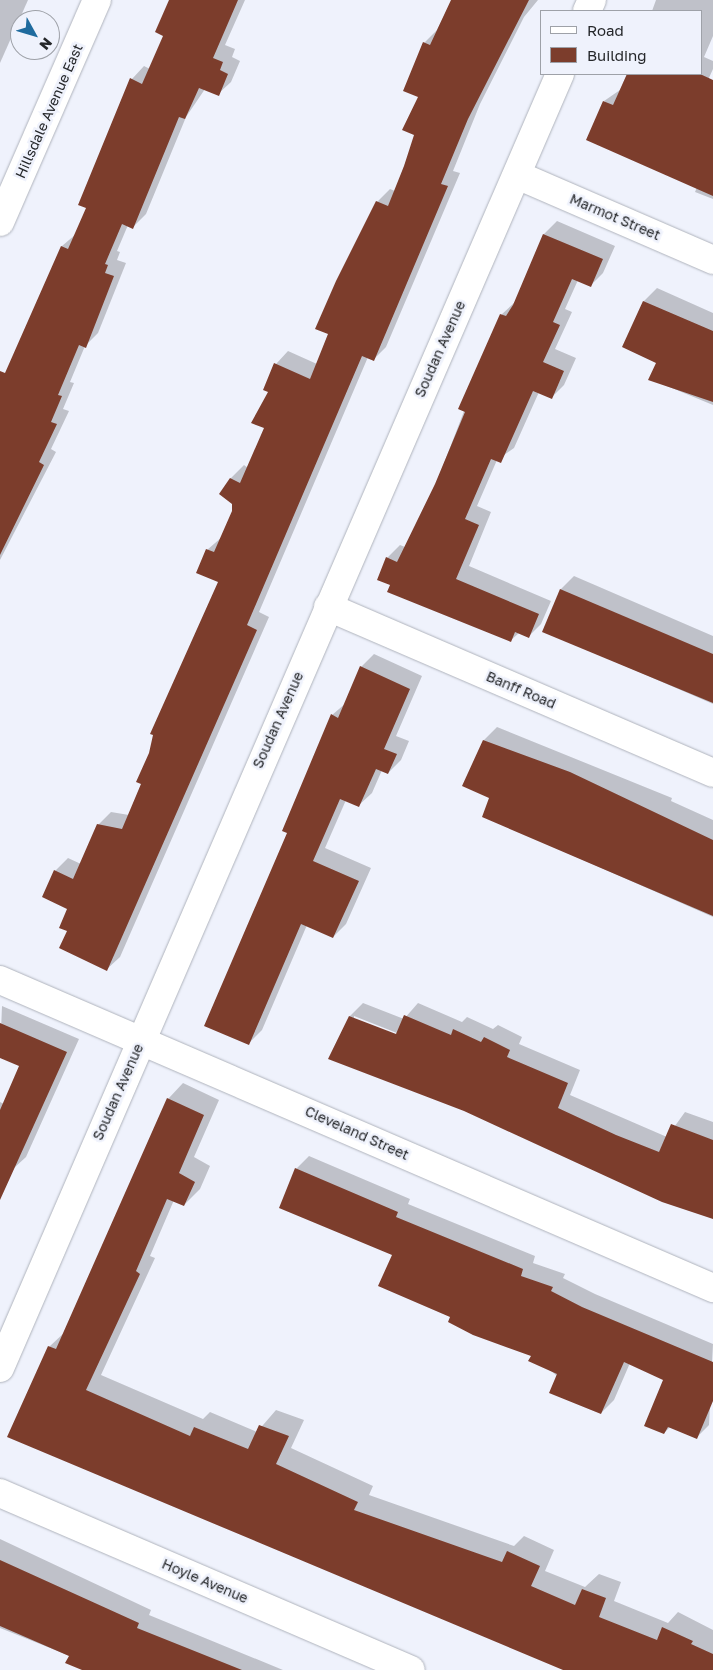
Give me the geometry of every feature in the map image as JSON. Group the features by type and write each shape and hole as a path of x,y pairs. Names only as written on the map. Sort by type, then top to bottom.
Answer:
{"street":[{"name":"Hillsdale Avenue East","path":"0,222 98,0"},
{"name":"Soudan Avenue","path":"0,1368 560,75"},
{"name":"Marmot Street","path":"517,174 713,260"},
{"name":"Banff Road","path":"328,607 713,773"},
{"name":"Cleveland Street","path":"0,980 142,1038 713,1288"},
{"name":"Hoyle Avenue","path":"0,1493 411,1670"}],"building":[{"path":"169,0 238,0 213,58 223,62 220,70 228,74 219,96 199,88 185,119 179,117 133,229 122,224 105,264 108,265 105,273 114,276 86,348 79,345 58,395 62,396 51,422 57,424 39,462 44,465 0,555 0,371 5,373 61,246 68,249 86,208 78,205 130,78 142,84 163,36 155,32"},
{"path":"451,0 529,0 468,119 441,184 448,186 374,361 362,356 247,625 257,630 107,971 59,948 67,931 59,928 67,909 42,897 54,870 73,879 97,824 122,829 141,784 136,782 149,753 153,735 150,734 218,582 196,573 206,549 214,552 232,511 232,504 219,494 230,478 240,483 264,428 251,423 268,392 263,390 274,363 310,379 328,334 315,329 336,281 376,201 388,206 404,166 414,135 402,130 418,97 403,91 423,42 430,45"},
{"path":"627,75 702,75 713,80 713,196 586,140 603,101 613,105"},
{"path":"543,234 603,259 591,287 572,279 553,322 560,325 543,362 564,371 552,399 533,391 501,463 491,459 465,519 479,525 456,579 539,614 529,638 515,632 511,642 387,592 390,585 377,580 386,557 397,562 435,484 465,412 458,409 500,314 506,316 513,305"},
{"path":"643,301 713,331 713,402 648,380 656,363 622,347"},
{"path":"560,589 713,654 713,703 542,632"},
{"path":"360,666 410,689 384,749 397,754 388,774 376,769 359,807 340,799 313,861 359,881 333,938 301,924 249,1045 204,1026 287,833 282,831 331,714 338,718"},
{"path":"483,740 570,772 713,840 713,916 482,817 489,798 462,786"},
{"path":"404,1015 451,1035 453,1029 481,1042 484,1037 510,1050 507,1057 568,1083 558,1108 616,1135 659,1152 671,1124 713,1140 713,1219 662,1202 464,1111 328,1059 349,1016 396,1034"},
{"path":"0,1023 67,1052 0,1200 0,1110 19,1066 0,1058"},
{"path":"167,1098 204,1115 179,1173 195,1182 184,1206 167,1199 136,1271 140,1274 86,1390 190,1436 194,1427 248,1449 259,1425 289,1436 276,1464 358,1502 354,1510 502,1562 507,1551 540,1566 531,1586 575,1605 582,1589 606,1598 599,1617 657,1640 662,1627 693,1641 691,1644 713,1654 713,1670 563,1670 7,1437 48,1346 56,1349"},
{"path":"295,1168 398,1212 396,1217 523,1269 521,1276 553,1287 551,1291 582,1307 713,1362 713,1401 697,1439 668,1427 664,1434 644,1426 663,1380 624,1362 601,1414 549,1393 557,1374 528,1361 531,1356 473,1335 448,1322 450,1317 378,1286 392,1255 279,1208"},
{"path":"0,1560 139,1623 137,1628 242,1670 82,1670 65,1663 69,1656 0,1626"}]}
